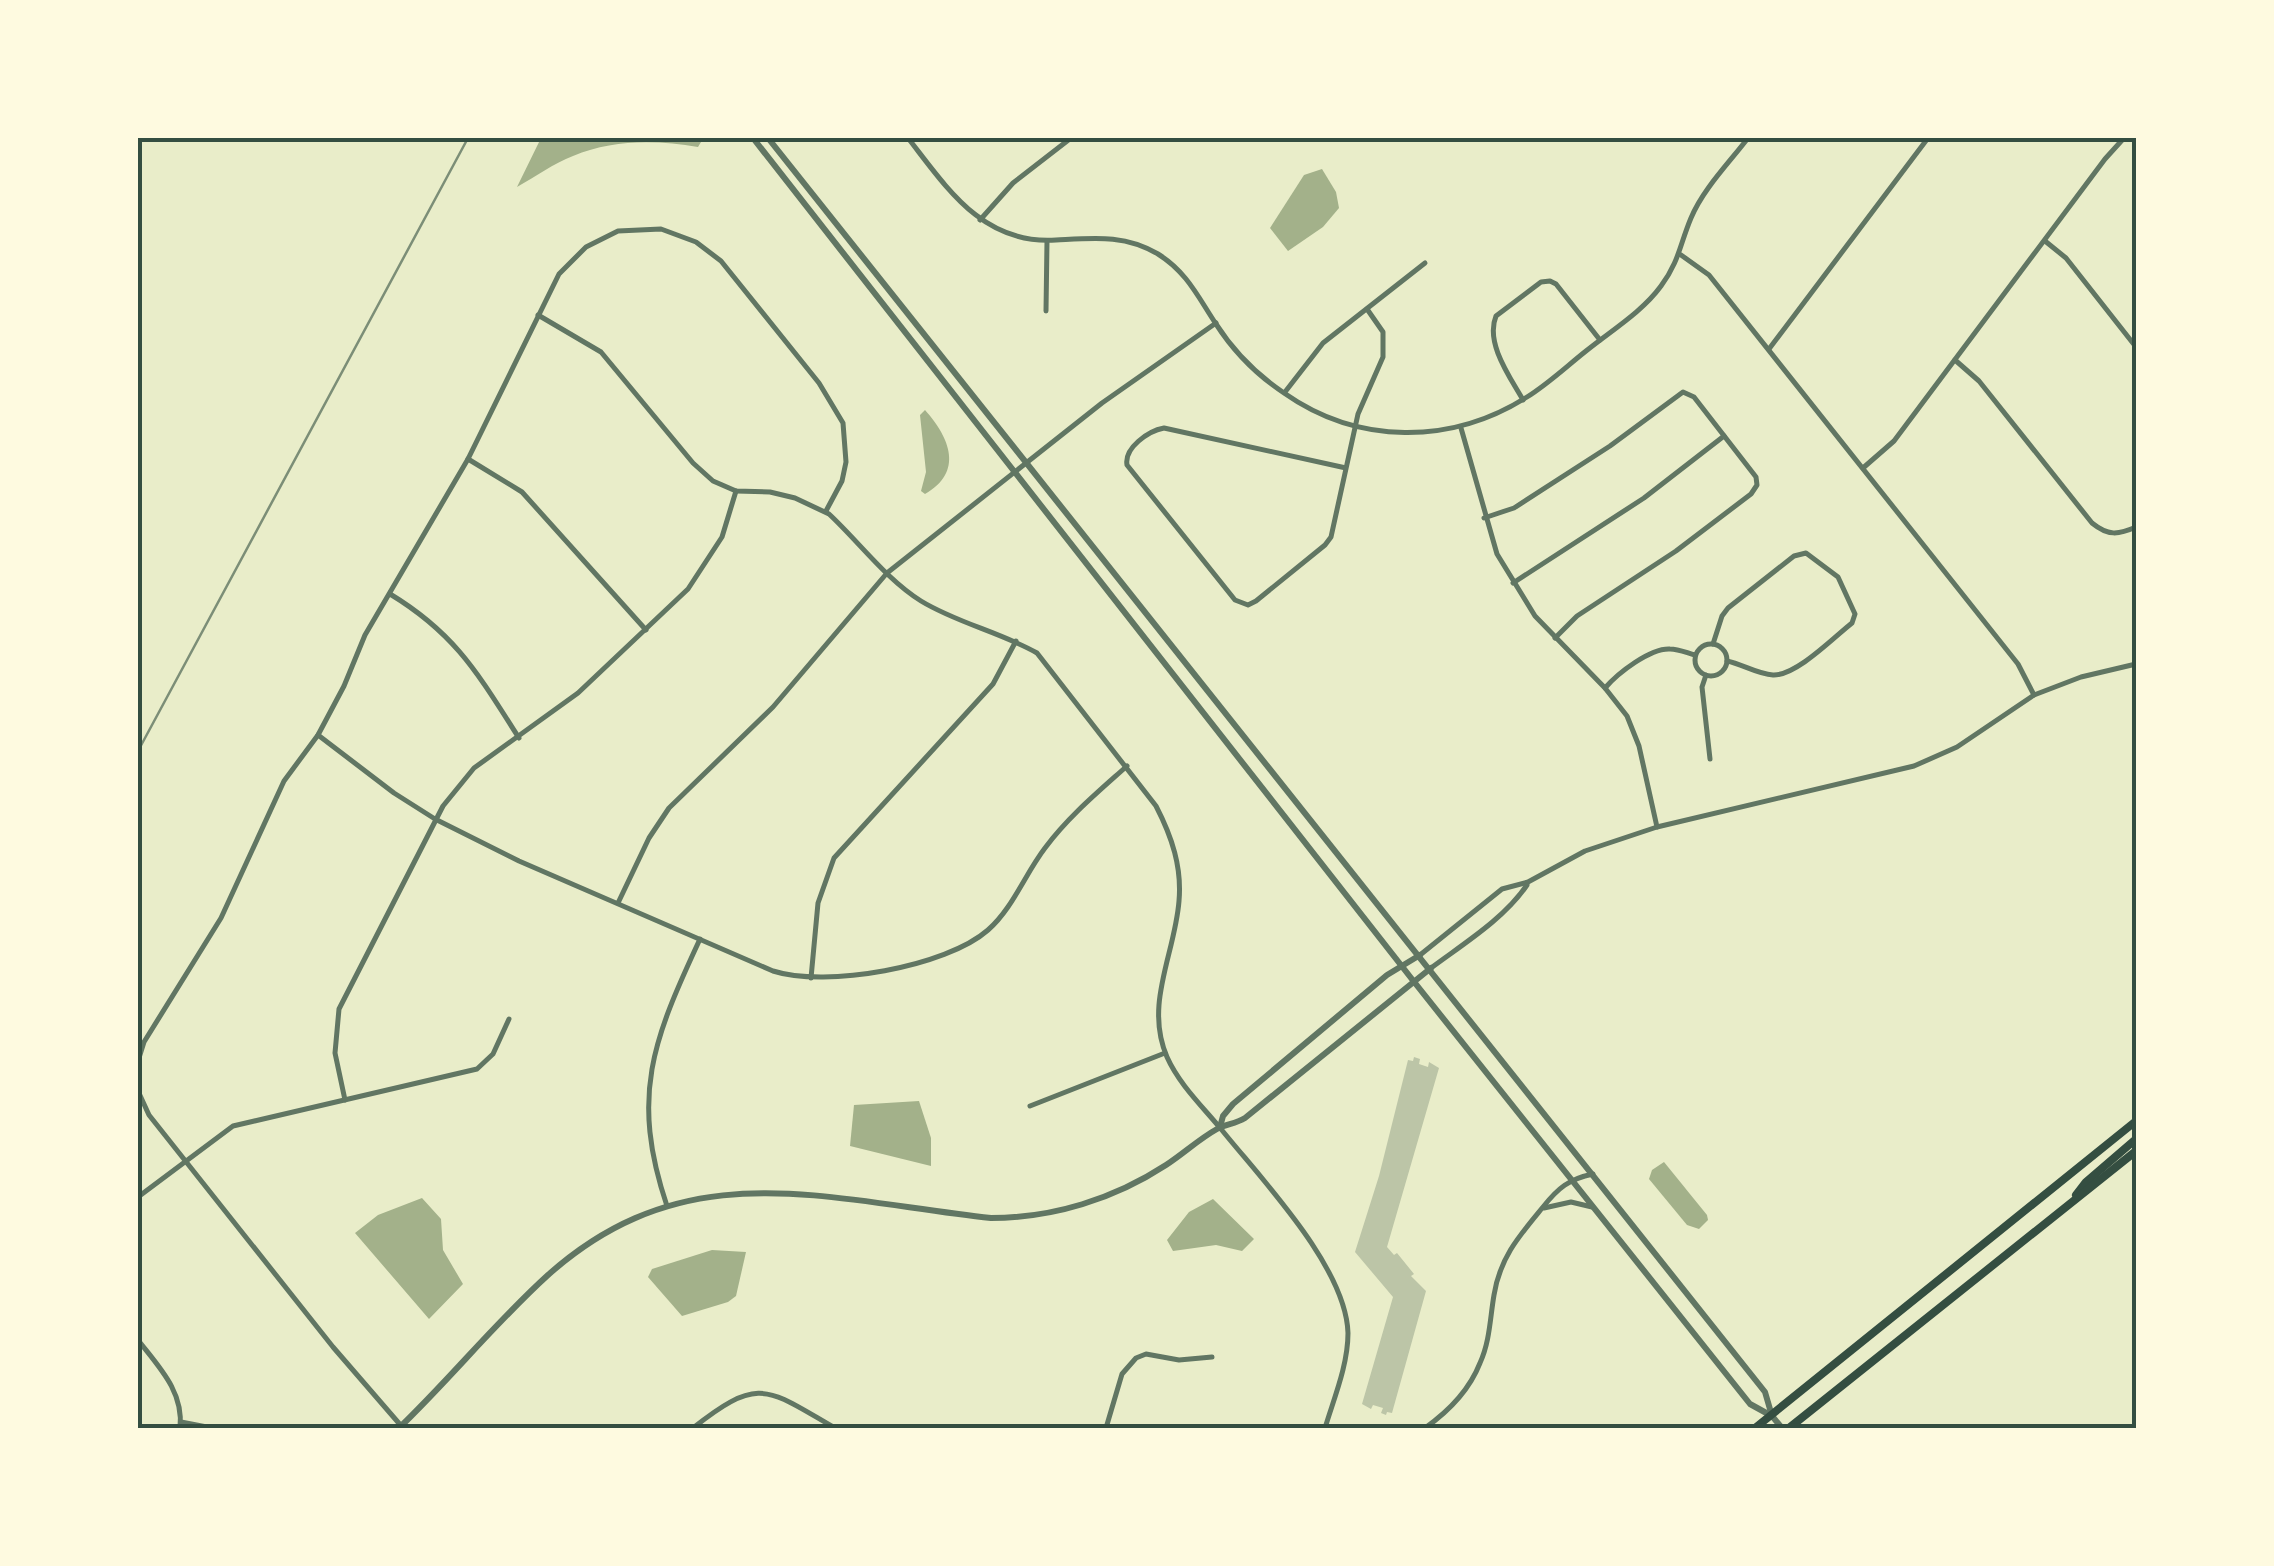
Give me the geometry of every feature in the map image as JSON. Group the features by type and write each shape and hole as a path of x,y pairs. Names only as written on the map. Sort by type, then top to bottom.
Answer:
{"highway":[{"path":"1754,1428 2136,1121"},
{"path":"2067,1207 2086,1182 2136,1139"},
{"path":"1785,1428 2136,1152"}],"street":[{"path":"753,138 1750,1404 1785,1428"},
{"path":"768,138 1765,1392 1772,1416"},
{"path":"908,138 956,199 980,220 1012,235 1047,240 1107,237 1152,250 1187,278 1216,324 1258,375 1327,418 1355,427 1413,434 1461,428 1523,400 1652,298 1681,255 1702,199 1748,138"},
{"path":"980,220 1013,184 1071,138"},
{"path":"1769,350 1926,138"},
{"path":"1863,468 1894,442 2124,138"},
{"path":"138,1061 144,1042 221,918 284,781 318,735 365,635 468,459 558,274 586,247 608,235 634,229 661,230 705,248 728,268 819,384 842,423 846,462 842,481 826,512"},
{"path":"1046,311 1047,240"},
{"path":"2046,241 2066,258 2136,347"},
{"path":"1681,255 1709,275 2018,664 2034,695"},
{"path":"1284,393 1312,354 1425,264"},
{"path":"1523,400 1502,361 1493,324 1496,316 1541,282 1550,280 1600,340"},
{"path":"1346,468 1164,428 1157,428 1128,451 1125,458 1234,600 1248,605 1325,545 1331,536 1346,468 1355,427 1383,357 1382,332 1368,309"},
{"path":"538,315 601,352 699,470 713,481 736,491 783,494 826,512 887,573 924,603 1016,641 1048,664 1128,766 1167,828 1180,872 1177,921 1158,999 1160,1036 1166,1053 1181,1081 1310,1242 1346,1314 1346,1352 1326,1428"},
{"path":"618,903 668,808 763,718 887,573 1102,402 1216,324"},
{"path":"1955,360 1979,381 2092,523 2105,534 2136,528"},
{"path":"1484,518 1514,508 1610,446 1683,392 1694,397 1756,477 1757,485 1751,494 1676,552 1577,616 1555,638"},
{"path":"1461,428 1497,554 1513,583 1555,638 1606,688 1627,716 1639,746 1658,826"},
{"path":"1513,583 1644,498 1724,436"},
{"path":"468,459 522,492 646,630"},
{"path":"345,1100 335,1052 339,1009 452,792 474,768 578,693 688,589 707,564 727,524 736,491"},
{"path":"1713,644 1728,608 1794,556 1806,553 1838,577 1855,614 1852,623 1791,671 1778,676 1765,674 1726,660"},
{"path":"390,594 423,614 450,638 519,738"},
{"path":"810,978 818,902 834,858 992,684 1016,641"},
{"path":"1713,644 1723,650 1726,660 1720,673 1706,675 1696,667 1695,655 1702,646 1713,644"},
{"path":"1606,688 1658,650 1695,655"},
{"path":"1220,1127 1223,1116 1234,1104 1402,965 1502,889 1528,882 1585,851 1658,826 1914,766 1957,747 2034,695 2080,677 2136,664"},
{"path":"1706,675 1702,688 1710,759"},
{"path":"318,735 435,820 519,861 773,971 810,978 848,977 935,956 984,933 999,919 1034,863 1067,821 1128,766"},
{"path":"138,1091 149,1115 401,1428 525,1297 576,1252 614,1228 666,1206 718,1194 772,1192 1017,1218 1078,1206 1114,1194 1163,1167 1220,1127 1245,1118 1518,898 1528,882"},
{"path":"666,1206 648,1133 649,1081 661,1033 700,939"},
{"path":"138,1197 233,1126 477,1068 494,1054 509,1018"},
{"path":"1030,1106 1166,1053"},
{"path":"1426,1428 1452,1407 1476,1372 1488,1337 1500,1270 1519,1234 1552,1193 1571,1179 1593,1174"},
{"path":"1541,1208 1571,1202 1594,1208"},
{"path":"138,1340 173,1386 181,1425 212,1428"},
{"path":"1106,1428 1122,1374 1136,1358 1146,1354 1178,1360 1212,1357"},
{"path":"693,1428 725,1403 755,1392 793,1402 835,1428"}],"shaded area":[{"path":"541,138 700,138 701,142 698,147 651,142 604,146 566,159 517,187"},
{"path":"1322,169 1336,192 1339,208 1323,227 1288,251 1270,228 1304,175"},
{"path":"925,410 946,443 949,465 945,476 925,494 921,491 926,472 920,415"},
{"path":"919,1101 931,1138 931,1166 850,1146 854,1105"},
{"path":"1664,1162 1707,1215 1708,1220 1699,1229 1687,1225 1649,1179 1652,1170"},
{"path":"422,1198 441,1219 443,1250 463,1284 429,1319 355,1233 378,1215"},
{"path":"1213,1199 1254,1239 1242,1251 1216,1245 1173,1251 1167,1240 1189,1212"},
{"path":"712,1250 746,1252 736,1296 682,1316 648,1277 652,1269"}],"building":[{"path":"1414,1057 1420,1059 1419,1064 1428,1067 1429,1062 1439,1068 1387,1247 1394,1255 1397,1253 1426,1291 1392,1413 1386,1415 1381,1413 1383,1408 1373,1405 1371,1409 1362,1404 1393,1297 1355,1252 1408,1060 1413,1061"}],"railway":[{"path":"138,751 468,138"}]}
